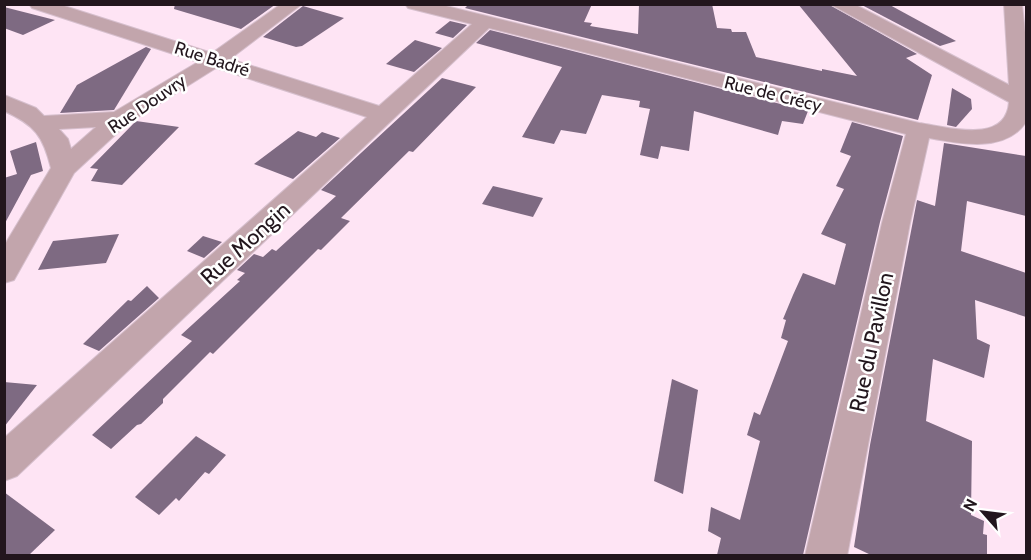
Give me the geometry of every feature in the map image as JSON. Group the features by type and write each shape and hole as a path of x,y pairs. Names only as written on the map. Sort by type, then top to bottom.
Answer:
{"street":[{"name":"Rue Badré","path":"39,4 384,116"},
{"name":"Rue Douvry","path":"4,272 64,168 119,119 215,60 293,4"},
{"name":"Rue de Crécy","path":"414,4 919,130 972,136 1005,132 1012,126 1023,100 1013,4"},
{"path":"840,4 1023,100"},
{"name":"Rue Mongin","path":"4,463 485,22"},
{"path":"4,102 28,113 56,139 64,168"},
{"path":"39,123 119,119"},
{"name":"Rue du Pavillon","path":"826,555 896,223 919,130"}],"building":[{"path":"175,4 276,4 241,29 174,9"},
{"path":"469,4 592,4 584,22 592,23 590,26 638,34 639,4 712,4 717,28 731,29 732,32 746,32 756,57 857,76 798,4 828,4 917,54 906,58 932,75 918,120 465,8"},
{"path":"860,4 888,4 956,41 940,46"},
{"path":"303,6 344,18 302,46 296,47 263,37"},
{"path":"4,7 55,20 23,35 4,28"},
{"path":"450,21 467,25 453,38 435,33"},
{"path":"490,30 808,111 803,124 782,121 778,135 694,111 689,151 661,146 658,159 640,155 650,109 639,107 640,101 602,95 586,134 561,130 554,144 522,137 562,67 476,43"},
{"path":"415,40 442,48 414,72 386,64"},
{"path":"146,47 151,49 114,110 60,113 77,85"},
{"path":"442,78 476,87 413,152 409,151 341,218 350,221 321,250 318,249 213,354 210,352 141,424 111,449 92,435 192,341 181,335 240,281 237,280 245,273 237,270 254,254 263,257 272,249 276,251 336,196 321,190"},
{"path":"952,88 971,99 972,109 956,127 947,125"},
{"path":"136,121 179,127 122,185 91,181 98,169 90,168"},
{"path":"852,122 903,136 880,222 803,555 717,555 721,538 708,531 711,507 740,520 760,441 747,435 754,412 760,415 788,341 781,338 786,320 783,319 793,295 803,273 835,285 846,244 821,234 844,189 836,186 851,156 840,152"},
{"path":"298,131 316,137 322,132 340,138 293,179 254,164"},
{"path":"36,142 43,171 31,175 4,225 4,178 17,174 10,151"},
{"path":"944,143 1026,156 1026,216 967,201 961,251 1026,273 1026,317 975,300 977,339 990,345 984,378 933,359 926,421 972,441 971,515 984,521 983,534 987,535 987,555 871,555 854,547 870,445 917,200 935,206"},
{"path":"493,186 543,198 533,217 482,204"},
{"path":"119,234 106,263 38,270 53,241"},
{"path":"203,236 222,242 204,258 187,251"},
{"path":"147,286 159,298 99,351 83,344 128,300 131,301"},
{"path":"672,379 698,390 683,494 654,481"},
{"path":"4,382 37,385 4,427"},
{"path":"196,436 226,455 209,474 205,472 179,501 176,498 159,515 135,497"},
{"path":"4,492 55,530 29,555 4,555"}]}
